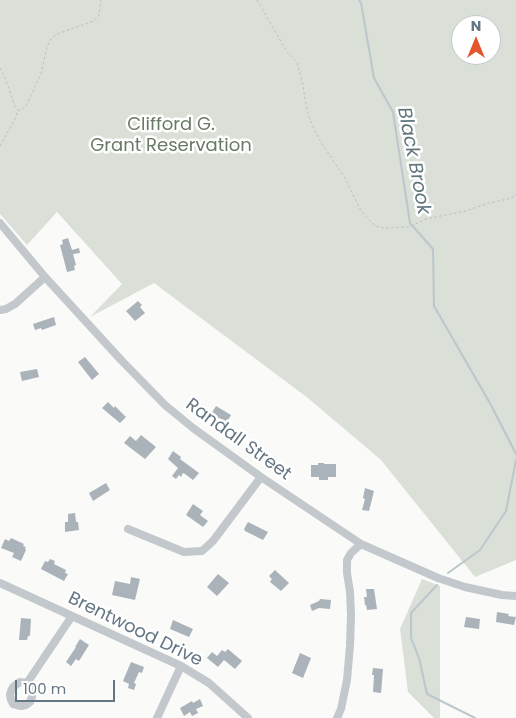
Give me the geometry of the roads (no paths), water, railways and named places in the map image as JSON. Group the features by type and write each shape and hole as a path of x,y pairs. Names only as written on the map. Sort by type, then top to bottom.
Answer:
{"street":[{"name":"Randall Street","path":"0,223 45,277 122,361 165,406 193,428 261,477 361,544 438,578 465,587 516,596"},
{"path":"0,310 15,304 45,277"},
{"path":"128,529 184,552 202,551 213,541 261,477"},
{"path":"337,718 347,680 350,646 351,615 347,560 351,553 361,544"},
{"name":"Brentwood Drive","path":"0,582 181,666 209,683 248,718"},
{"path":"27,683 72,616"},
{"path":"157,718 181,666"}],"waterway":[{"name":"Black Brook","path":"359,0 374,78 393,112 410,223 433,249 434,306 491,405 516,454"},
{"name":"Black Brook","path":"448,573 480,550 506,511 516,460"},
{"name":"Black Brook","path":"437,585 411,613 411,638 419,658 427,694 475,718"}],"park label":[{"name":"Clifford G. Grant Reservation","path":"171,135"}]}
